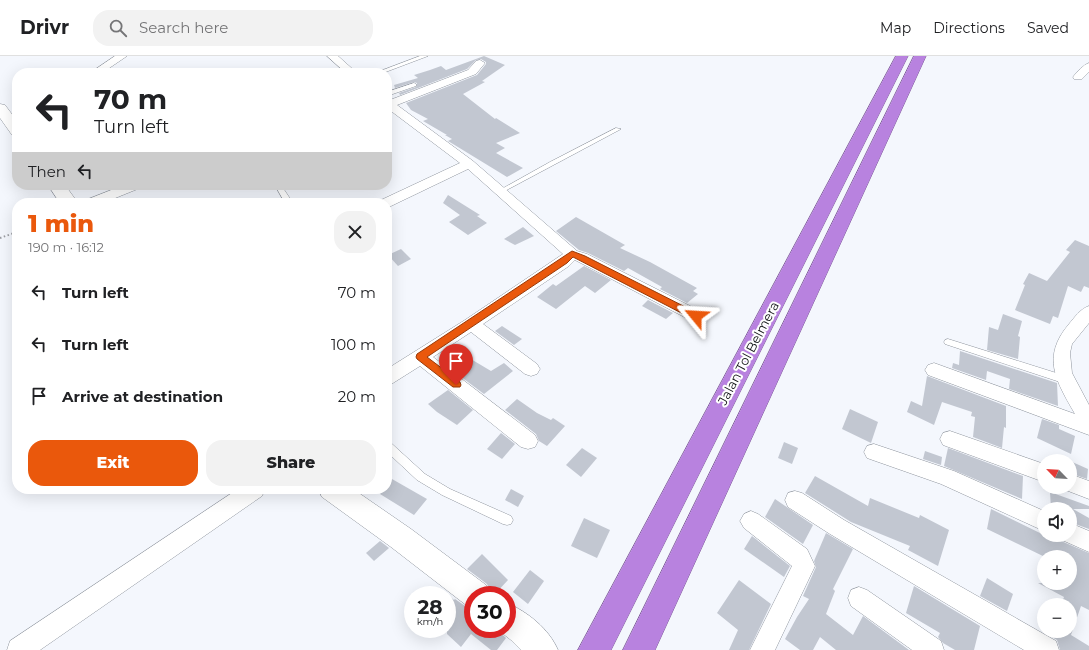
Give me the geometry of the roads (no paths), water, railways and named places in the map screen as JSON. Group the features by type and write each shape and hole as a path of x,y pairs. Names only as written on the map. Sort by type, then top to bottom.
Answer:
{"highway":[{"name":"Jalan Tol Belmera","path":"594,650 892,78 902,56"},
{"name":"Jalan Tol Belmera","path":"639,650 920,56"}],"street":[{"path":"103,68 122,56"},
{"path":"332,56 346,68"},
{"path":"392,100 472,72 480,63"},
{"path":"1078,77 1089,66"},
{"path":"392,104 502,191 572,254 696,316"},
{"path":"0,108 12,122"},
{"path":"392,200 469,164"},
{"path":"103,198 123,190"},
{"path":"392,371 421,357 564,262 572,254"},
{"path":"1089,312 1064,344 1060,359 1066,380 1089,421"},
{"path":"470,324 531,369"},
{"path":"421,357 528,441"},
{"path":"934,370 1089,427"},
{"path":"950,439 1037,470"},
{"path":"874,452 947,477 1037,518"},
{"path":"1077,486 1089,490"},
{"path":"19,650 248,494"},
{"path":"338,494 401,538 464,586"},
{"path":"795,500 837,527 1047,650"},
{"path":"751,522 800,557 804,566 762,650"},
{"path":"1077,536 1089,542"},
{"path":"859,598 932,650"}],"lane":[{"path":"392,68 425,56"},
{"path":"392,98 414,84"},
{"path":"502,191 618,129"},
{"path":"948,342 1066,380"},
{"path":"392,451 421,477 446,492 507,520"}]}
